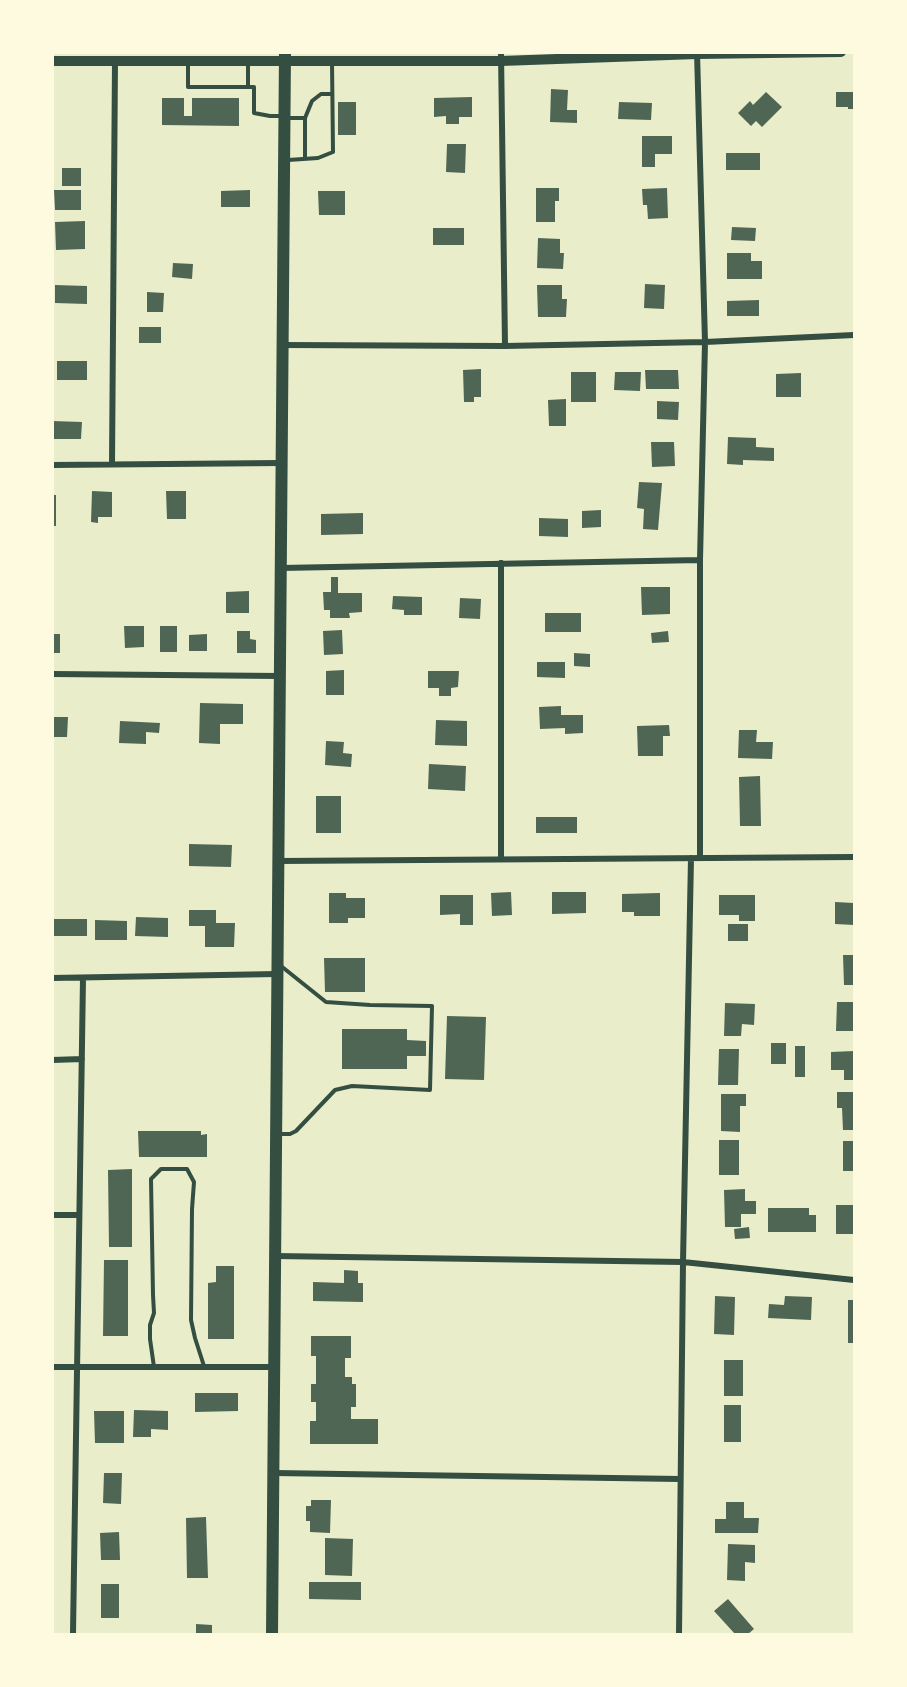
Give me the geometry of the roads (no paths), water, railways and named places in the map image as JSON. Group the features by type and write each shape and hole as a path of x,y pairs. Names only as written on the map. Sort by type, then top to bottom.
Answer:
{"main road":[{"path":"272,1635 285,57"}],"street":[{"path":"52,61 189,61 215,57 248,61 285,57 332,61 841,52"},
{"path":"697,53 705,342 700,560 700,858"},
{"path":"501,57 505,346"},
{"path":"112,464 115,61"},
{"path":"282,345 505,346 705,342 855,335"},
{"path":"52,465 281,463"},
{"path":"280,568 700,560"},
{"path":"501,563 501,859"},
{"path":"52,674 279,676"},
{"path":"278,861 855,857"},
{"path":"679,1635 691,858"},
{"path":"52,978 278,968"},
{"path":"73,1635 83,978"},
{"path":"52,1059 82,1059"},
{"path":"52,1215 79,1215"},
{"path":"274,1256 683,1262 855,1280"},
{"path":"52,1367 274,1367"},
{"path":"274,1473 680,1479"}],"lane":[{"path":"189,61 188,87 254,87 254,113 270,117 305,118"},
{"path":"248,61 248,87"},
{"path":"284,160 318,158 333,152 332,61"},
{"path":"305,159 305,118 312,101 321,94 332,94"},
{"path":"276,1134 290,1134 296,1131 335,1090 352,1086 430,1090 432,1006 326,1002 278,968"},
{"path":"154,1367 150,1339 150,1325 154,1313 151,1179 160,1169 187,1169 194,1182 191,1320 204,1367"}]}
